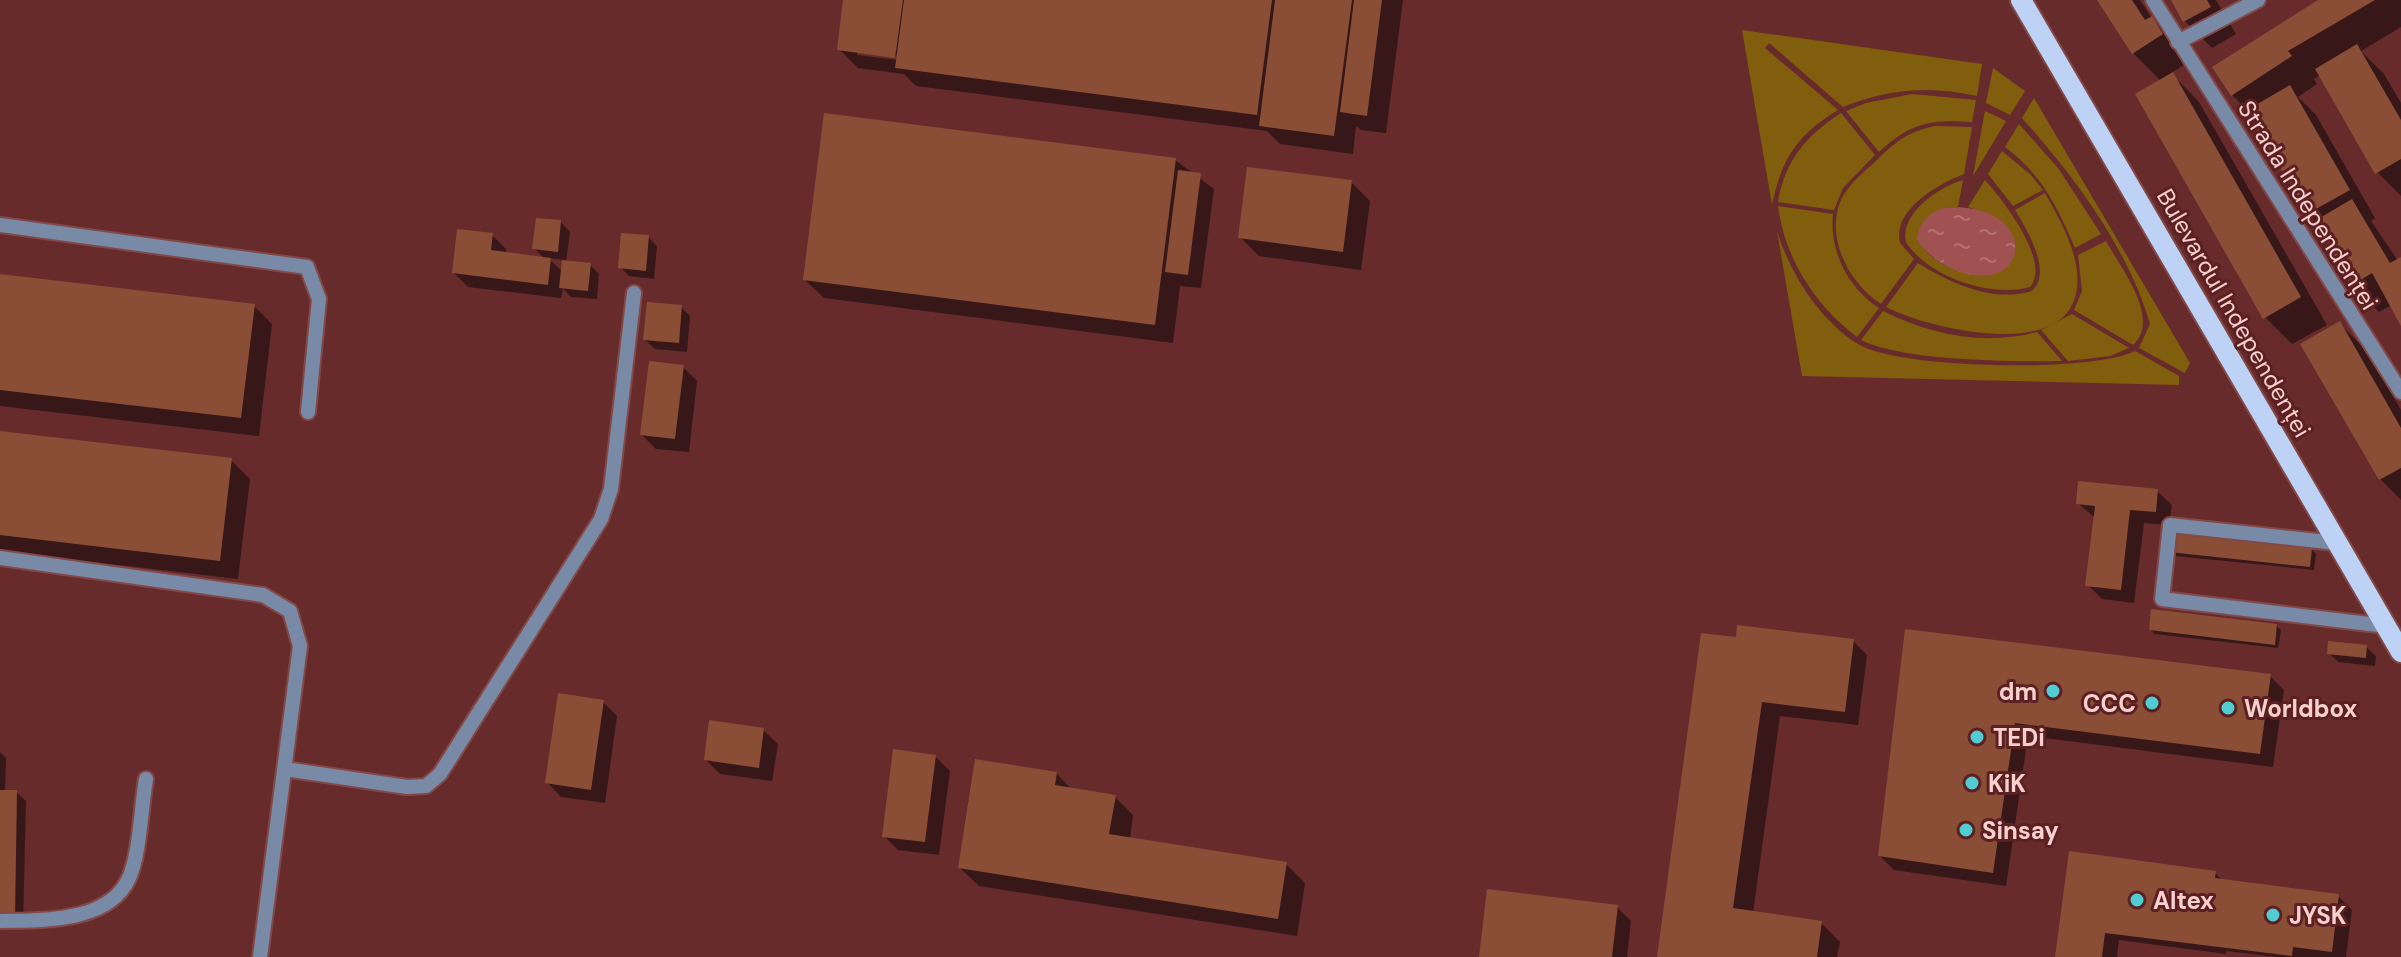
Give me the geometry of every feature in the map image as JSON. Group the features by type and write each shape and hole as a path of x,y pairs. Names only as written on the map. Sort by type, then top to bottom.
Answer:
{"main road":[{"name":"Bulevardul Independenței","path":"2021,0 2401,652"}],"street":[{"name":"Strada Independenței","path":"2153,0 2401,392"},
{"path":"2222,0 2230,14"},
{"path":"2178,42 2258,0"},
{"path":"0,225 307,267 319,299 308,412"},
{"path":"285,769 407,787 426,786 440,774 601,519 611,489 634,293"},
{"path":"2336,543 2175,523 2168,528 2162,599 2386,626"},
{"path":"0,558 263,595 290,611 300,646 260,957"},
{"path":"0,921 87,913 115,899 130,877 146,779"}],"shaded area":[{"path":"1742,30 1982,64 1977,96 1942,91 1909,91 1876,96 1843,107 1769,43 1765,48 1838,110 1812,129 1793,149 1781,174 1772,205"},
{"path":"1993,68 2025,91 2010,115 1986,103"},
{"path":"1912,94 1976,100 1972,122 1944,121 1921,125 1890,142 1879,152 1846,111 1866,103"},
{"path":"2034,98 2190,363 2185,373 2139,348 2150,324 2140,296 2114,241 2097,214 2061,164 2022,118"},
{"path":"1985,111 2006,121 1973,176"},
{"path":"1841,113 1875,155 1843,188 1834,210 1778,202 1786,174 1799,150"},
{"path":"2019,124 2058,168 2101,234 2075,248 2062,218 2039,180 2005,147"},
{"path":"1935,126 1972,127 1964,174 1942,184 1910,209 1899,231 1900,243 1914,259 1881,304 1858,284 1842,256 1836,226 1838,211 1850,186 1890,148 1910,134"},
{"path":"2002,151 2031,175 2043,190 2013,206 1988,174"},
{"path":"1963,180 1958,207 1943,208 1918,239 1923,247 1944,264 1979,274 2008,228 1993,216 1968,207 1985,180 2013,216 2030,247 2035,276 2030,287 1997,290 1962,282 1929,265 1906,242 1905,232 1909,221 1923,203 1943,188"},
{"path":"2045,193 2071,246 2077,275 2073,303 2060,320 2039,330 2014,334 1985,333 1928,323 1886,307 1918,263 1944,278 1987,293 2032,291 2038,283 2039,262 2015,210"},
{"path":"1778,206 1833,214 1834,241 1843,267 1858,290 1879,308 1857,337 1828,310 1804,279 1787,244"},
{"path":"1777,231 1790,263 1808,294 1831,322 1858,344 1912,359 1995,365 2079,363 2135,351 2179,376 2179,385 1802,376"},
{"path":"2106,241 2136,293 2141,308 2141,334 2133,345 2074,310 2082,291 2078,255"},
{"path":"1883,311 1920,326 1958,336 1997,338 2037,332 2062,361 1930,356 1880,347 1861,340"},
{"path":"2072,314 2129,348 2110,356 2068,361 2041,330"}],"water":[{"path":"1943,208 1976,210 2005,224 2015,243 2010,264 1997,273 1972,275 1934,258 1917,239 1918,233 1925,219"}],"building":[{"path":"843,0 903,0 895,58 837,50"},
{"path":"904,0 1272,0 1257,115 895,68"},
{"path":"1275,0 1352,0 1334,136 1259,126"},
{"path":"1354,0 1382,0 1367,116 1340,112"},
{"path":"2097,0 2132,0 2145,20 2152,16 2163,34 2132,54"},
{"path":"2171,0 2207,0 2211,7 2183,22"},
{"path":"2318,0 2375,0 2288,51 2292,56 2231,96 2212,67"},
{"path":"2357,44 2401,120 2401,159 2375,174 2315,69"},
{"path":"2173,72 2301,297 2263,319 2135,94"},
{"path":"2290,85 2350,190 2307,214 2247,110"},
{"path":"824,113 1176,158 1155,325 803,280"},
{"path":"1247,167 1352,180 1343,252 1238,238"},
{"path":"1178,170 1201,173 1188,275 1165,272"},
{"path":"2352,199 2390,263 2401,257 2401,326 2372,273 2351,286 2313,222"},
{"path":"536,218 561,220 558,252 532,249"},
{"path":"457,229 493,233 491,250 551,258 548,285 452,273"},
{"path":"621,233 649,235 646,271 618,268"},
{"path":"562,260 591,263 588,291 559,288"},
{"path":"0,274 255,304 241,418 0,390"},
{"path":"647,302 682,305 679,343 643,340"},
{"path":"2340,321 2401,428 2401,468 2379,480 2300,344"},
{"path":"649,361 684,365 675,439 640,435"},
{"path":"0,431 232,458 220,561 0,535"},
{"path":"2078,481 2158,489 2156,512 2130,510 2121,590 2085,586 2095,506 2076,504"},
{"path":"2171,533 2312,548 2310,567 2169,552"},
{"path":"2151,609 2277,624 2275,645 2149,630"},
{"path":"1737,625 1854,639 1845,712 1762,702 1733,908 1822,921 1817,957 1657,957 1701,633 1736,637"},
{"path":"1905,629 2271,674 2260,754 2015,723 1993,873 1878,856"},
{"path":"2328,641 2367,645 2366,658 2327,654"},
{"path":"558,693 604,700 591,790 545,783"},
{"path":"709,720 764,728 759,768 704,760"},
{"path":"893,749 936,755 925,842 882,837"},
{"path":"975,759 1057,772 1055,785 1116,795 1109,834 1287,862 1278,919 958,868"},
{"path":"0,790 17,790 15,918 0,918"},
{"path":"2069,851 2216,871 2215,878 2339,894 2332,952 2293,947 2292,956 2105,933 2102,957 2055,957"},
{"path":"1487,889 1618,905 1612,957 1479,957"}],"place":[{"name":"dm","path":"2053,691"},
{"name":"CCC","path":"2152,703"},
{"name":"Worldbox","path":"2228,708"},
{"name":"TEDi","path":"1977,737"},
{"name":"KiK","path":"1972,783"},
{"name":"Sinsay","path":"1966,830"},
{"name":"Altex","path":"2137,900"},
{"name":"JYSK","path":"2273,915"}]}
